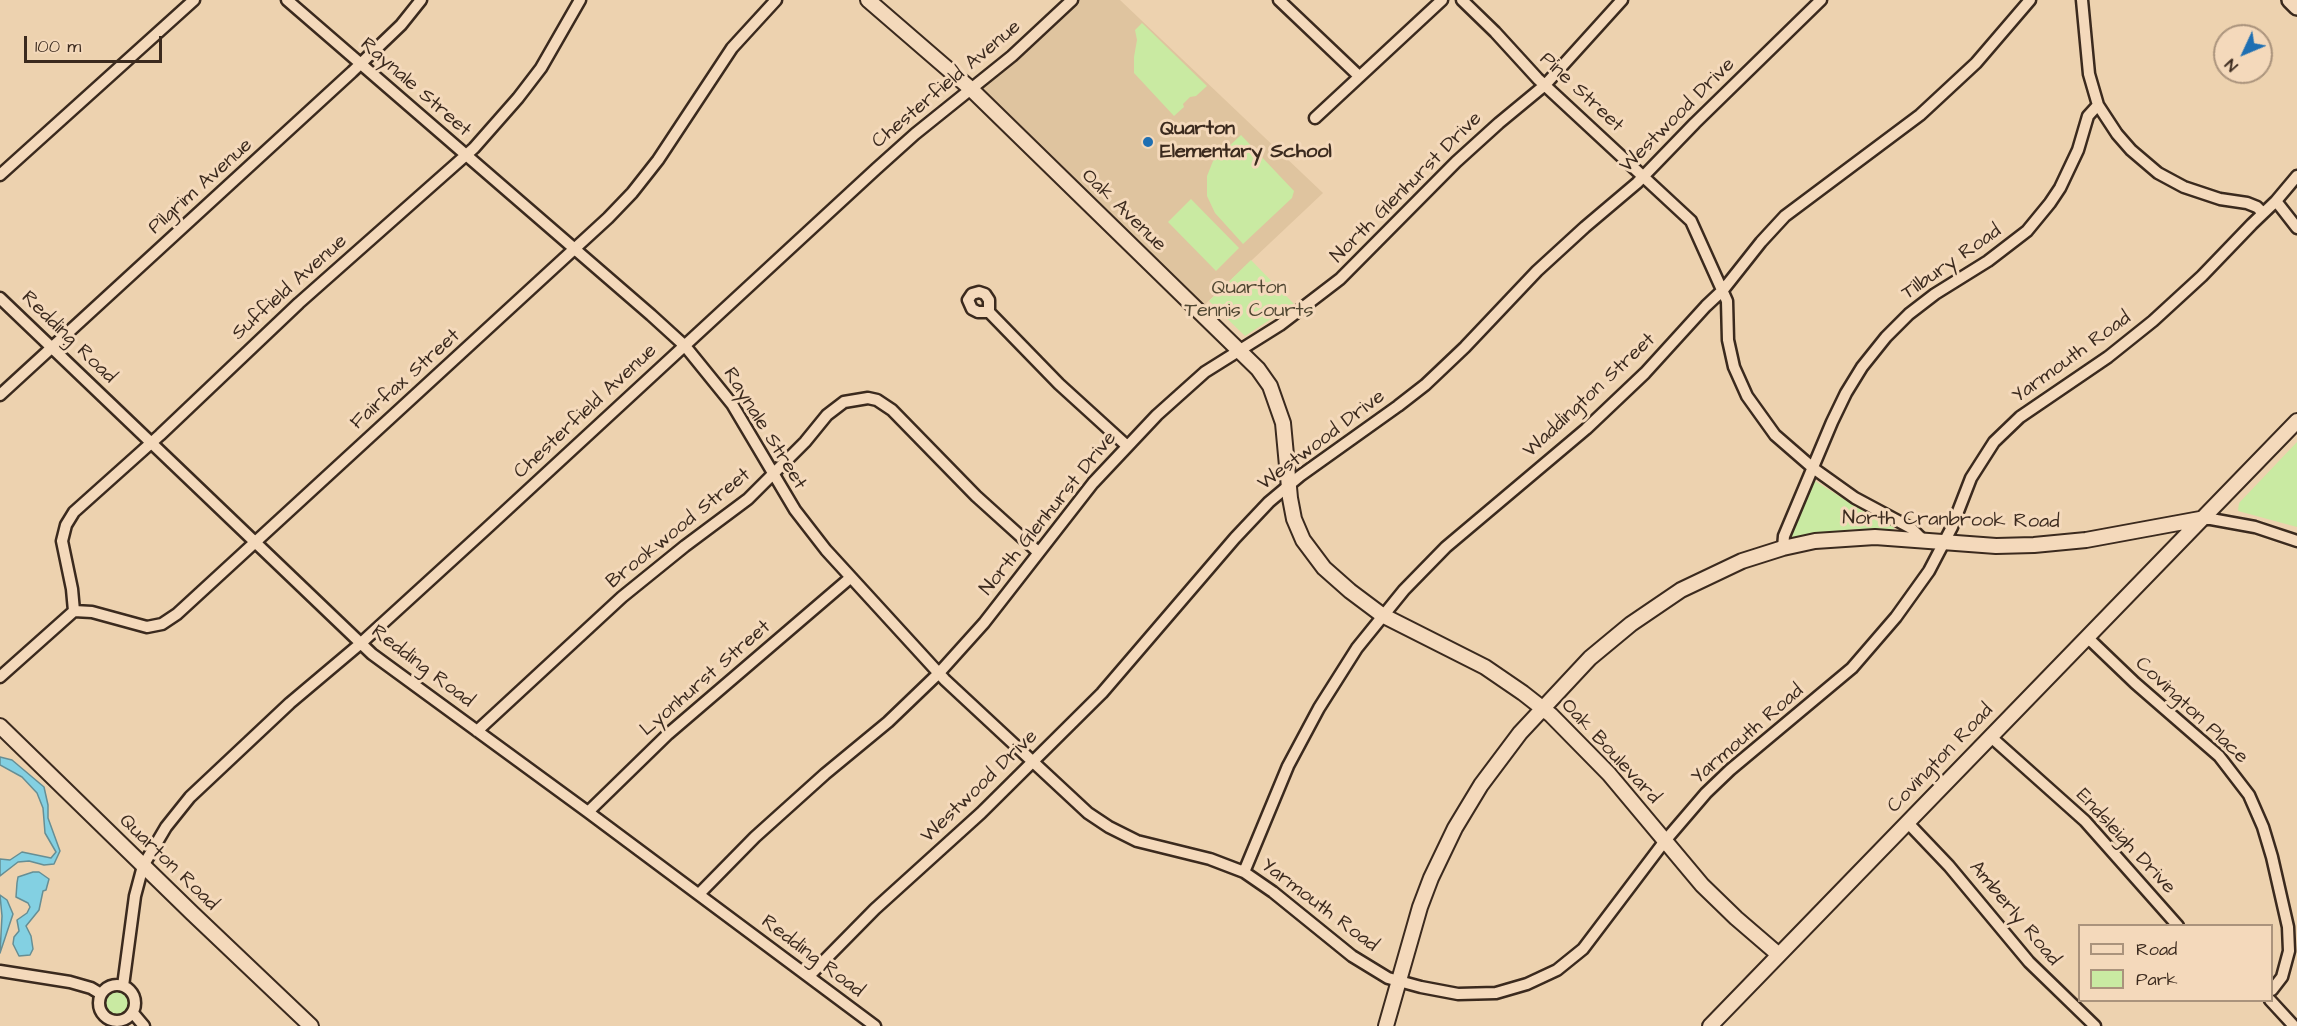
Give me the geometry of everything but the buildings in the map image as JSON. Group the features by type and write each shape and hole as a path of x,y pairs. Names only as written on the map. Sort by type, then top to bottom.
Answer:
{"main road":[{"path":"2290,0 2297,7"}],"street":[{"path":"0,175 194,0"},
{"name":"Raynale Street","path":"287,0 685,346 732,404 773,475 806,525 850,578 939,674 1079,806"},
{"name":"Pilgrim Avenue","path":"0,395 361,64 401,25 421,0"},
{"name":"Suffield Avenue","path":"74,611 62,541 66,525 79,507 152,442 299,303 465,155 518,98 541,68 580,0"},
{"name":"Fairfax Street","path":"74,611 99,613 142,627 158,626 177,614 575,250 632,193 658,160 732,48 776,0"},
{"name":"Oak Avenue","path":"868,0 971,89 1262,374 1277,403 1286,446 1289,486"},
{"name":"Chesterfield Avenue","path":"123,986 135,896 143,866 166,827 190,797 290,703 360,644 876,169 1072,0"},
{"path":"1279,0 1359,76"},
{"path":"1315,118 1442,0"},
{"name":"Pine Street","path":"1462,0 1545,85 1690,221 1728,305 1727,328 1730,353 1747,396 1776,435 1813,468 1864,504 1911,528 1922,539"},
{"name":"North Glenhurst Drive","path":"699,894 771,823 888,722 939,674 990,615 1073,507 1126,445 1205,372 1301,311 1340,279 1456,162 1545,85 1622,0"},
{"name":"Westwood Drive","path":"809,976 875,909 960,833 1032,764 1116,678 1246,526 1289,486 1425,385 1545,264 1644,177 1711,106 1821,0"},
{"name":"Waddington Street","path":"1244,872 1288,766 1336,678 1382,615 1427,565 1586,429 1645,374 1723,290 1785,216 1920,115 1976,63 2030,0"},
{"path":"2082,0 2089,74 2098,105 2117,134 2131,150 2158,173 2191,190 2220,199 2247,203 2257,207 2263,213"},
{"name":"Tilbury Road","path":"1783,548 1784,536 1846,393 1872,353 1909,314 1935,294 1996,255 2038,219 2068,172 2088,116 2098,105"},
{"name":"Yarmouth Road","path":"1079,806 1109,827 1137,841 1210,859 1244,872 1273,892 1329,940 1374,970 1399,981 1439,991 1484,994 1511,989 1543,978 1583,949 1664,842 1706,793 1730,770 1852,668 1917,590 1945,541 1978,465 2006,430 2036,405 2108,357 2146,328 2202,276 2276,201 2297,176"},
{"path":"2276,201 2297,228"},
{"name":"Redding Road","path":"0,298 360,644 875,1026"},
{"path":"989,312 1071,396 1126,445"},
{"name":"Brookwood Street","path":"477,730 622,597 728,516 773,475 836,407 844,402 859,398 877,400 892,410 976,496 1038,552"},
{"path":"2200,519 2297,420"},
{"name":"Oak Boulevard","path":"1289,486 1294,519 1311,552 1338,581 1382,615 1477,663 1543,708 1609,774 1664,842 1715,898 1779,955"},
{"path":"2200,519 2255,527 2297,541"},
{"name":"North Cranbrook Road","path":"1386,1026 1420,907 1451,836 1490,772 1543,708 1590,658 1658,604 1719,570 1783,548 1815,541 1856,537 1922,539 1996,546 2060,544 2200,519"},
{"name":"Covington Road","path":"1710,1026 2200,519"},
{"name":"Lyonhurst Street","path":"588,812 684,720 850,578"},
{"path":"0,677 74,611"},
{"name":"Covington Place","path":"2087,637 2135,683 2219,756 2249,795 2263,827 2272,857 2288,927 2289,951 2282,977 2273,988"},
{"name":"Quarton Road","path":"0,726 311,1026"},
{"name":"Endsleigh Drive","path":"1991,736 2085,821 2176,924"},
{"name":"Amberly Road","path":"1908,823 1949,866 2029,962 2095,1026"},
{"path":"2,971 70,982 102,994"},
{"path":"133,1013 121,1020 108,1023 100,1007 102,994 112,986 128,988 135,999 133,1013 144,1026"},
{"path":"2272,1002 2294,1026"}],"shaded area":[{"name":"Quarton Elementary School","path":"1073,0 1120,0 1323,193 1199,310 973,91"}],"green space":[{"path":"1142,23 1207,86 1196,96 1190,97 1183,104 1184,107 1174,116 1134,73 1137,40 1135,30"},
{"path":"1241,135 1294,191 1292,198 1243,244 1215,213 1207,196 1207,176 1213,161"},
{"path":"1191,199 1239,248 1216,271 1168,222"},
{"name":"Quarton Tennis Courts","path":"1251,260 1294,304 1245,336 1209,301"},
{"path":"2297,442 2297,527 2238,511 2239,503"},
{"path":"1815,481 1866,513 1895,526 1893,530 1854,529 1794,539 1791,537 1791,530 1812,483"},
{"path":"117,991 122,992 128,998 128,1008 122,1014 117,1015 112,1014 106,1008 105,1003 106,998 112,992"}],"water":[{"path":"0,757 12,760 44,787 48,818 60,851 54,864 18,862 0,876 0,859 10,860 22,852 51,858 56,852 45,833 43,808 37,793 22,777 0,765"},
{"path":"39,872 49,879 46,890 43,891 39,910 26,926 31,936 33,949 30,955 19,956 13,944 14,937 19,931 17,920 27,913 30,907 28,903 16,897 18,877"},
{"path":"0,895 7,900 13,914 0,953 2,916"}],"place":[{"name":"Quarton Elementary School","path":"1148,142"}]}
